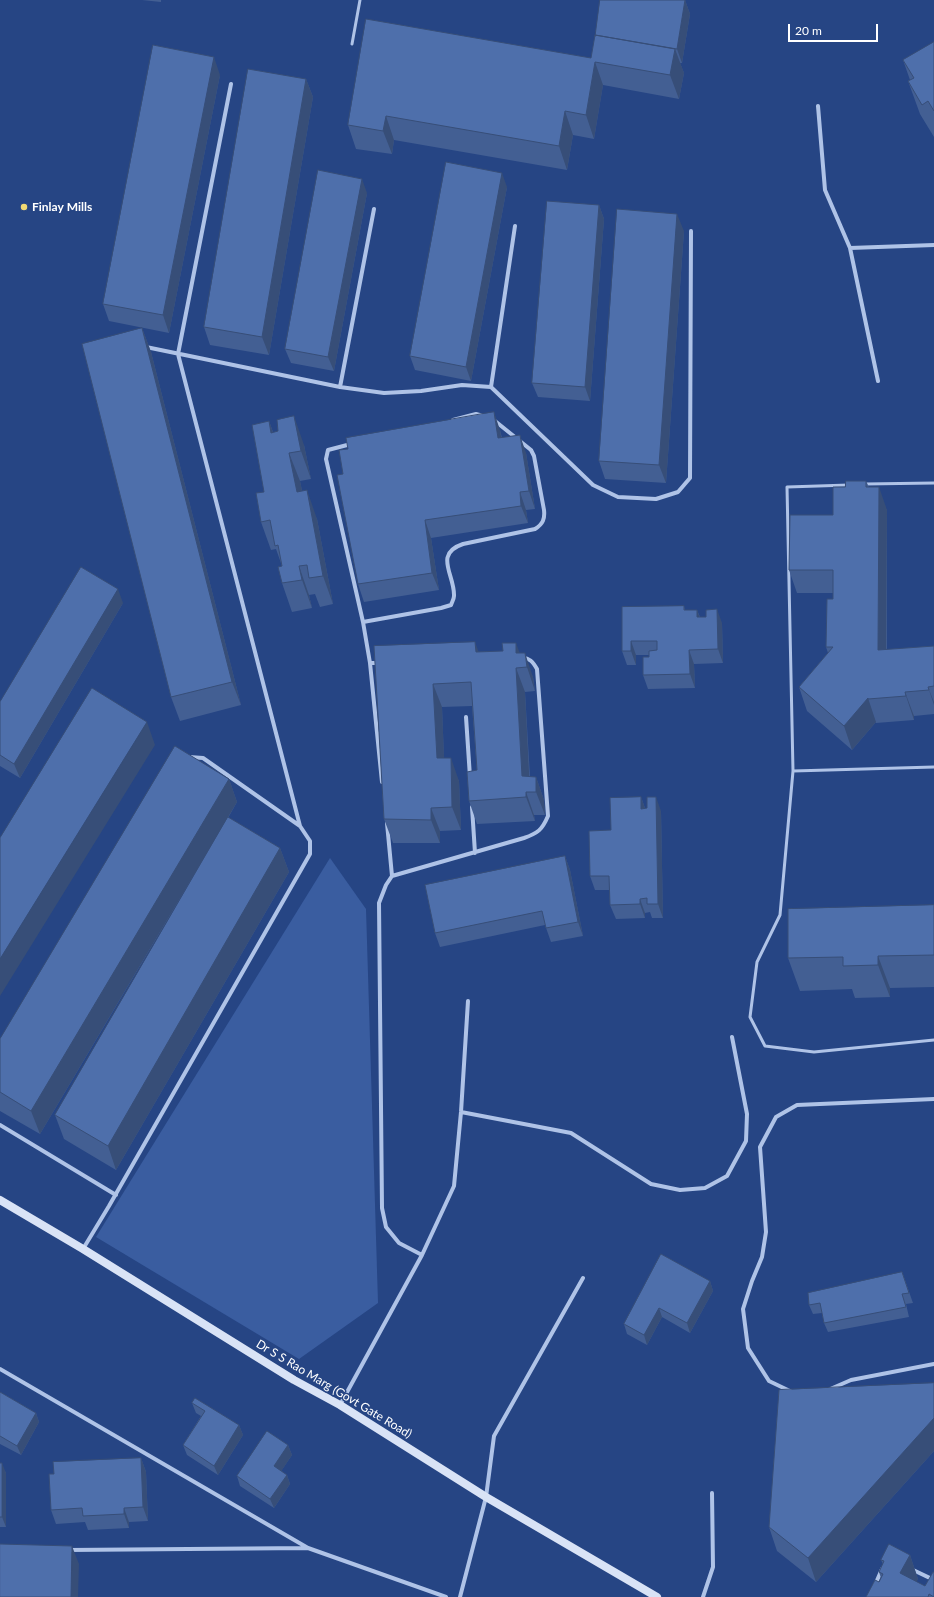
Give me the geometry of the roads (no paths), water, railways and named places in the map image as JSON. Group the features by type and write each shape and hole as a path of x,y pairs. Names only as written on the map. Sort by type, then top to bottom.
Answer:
{"main road":[{"name":"Dr S S Rao Marg (Govt Gate Road)","path":"0,1200 83,1249 294,1380 340,1406 486,1497 656,1597"}],"street":[{"path":"231,84 178,354 300,826"},
{"path":"818,106 825,190 850,248 878,380"},
{"path":"340,387 374,209"},
{"path":"491,387 515,226"},
{"path":"143,346 340,387 384,393 421,391 462,385 491,387 593,485 618,497 656,499 678,492 690,478 691,231"},
{"path":"850,248 934,245"},
{"path":"363,622 451,605 454,597 447,562 448,554 453,548 463,544 535,529 541,525 545,518 534,456 531,450 492,418 476,414 447,421"},
{"path":"358,442 328,450 326,459 363,622 370,663 383,789"},
{"path":"392,876 475,853 535,834 543,828 548,816 537,669 533,662 526,657 518,658"},
{"path":"370,663 386,662"},
{"path":"466,717 470,781"},
{"path":"83,1249 116,1195 310,854 310,840 300,826 203,758 188,757 184,759"},
{"path":"472,805 475,853"},
{"path":"387,821 392,876 386,885 379,903 382,1208 386,1226 399,1243 422,1255"},
{"path":"340,1406 422,1255 454,1186 461,1112 468,1001"},
{"path":"461,1112 571,1133 650,1184 680,1190 705,1188 727,1176 746,1141 747,1114 732,1037"},
{"path":"796,1394 769,1381 748,1348 743,1309 762,1257 766,1232 760,1147 776,1117 797,1105 934,1099"},
{"path":"0,1125 116,1195"},
{"path":"460,1597 486,1497 494,1436 583,1278"},
{"path":"819,1391 827,1390 851,1380 934,1364"},
{"path":"0,1369 308,1548 446,1597"},
{"path":"703,1597 713,1567 712,1493"},
{"path":"63,1550 308,1548"},
{"path":"872,1591 883,1566"},
{"path":"909,1568 934,1580"}],"lane":[{"path":"352,44 360,0"},
{"path":"864,484 934,482"},
{"path":"857,485 787,487 793,771 780,916 757,962 750,1017 765,1046 814,1052 934,1040"},
{"path":"793,771 934,767"}],"place":[{"name":"Finlay Mills","path":"24,207"}]}
